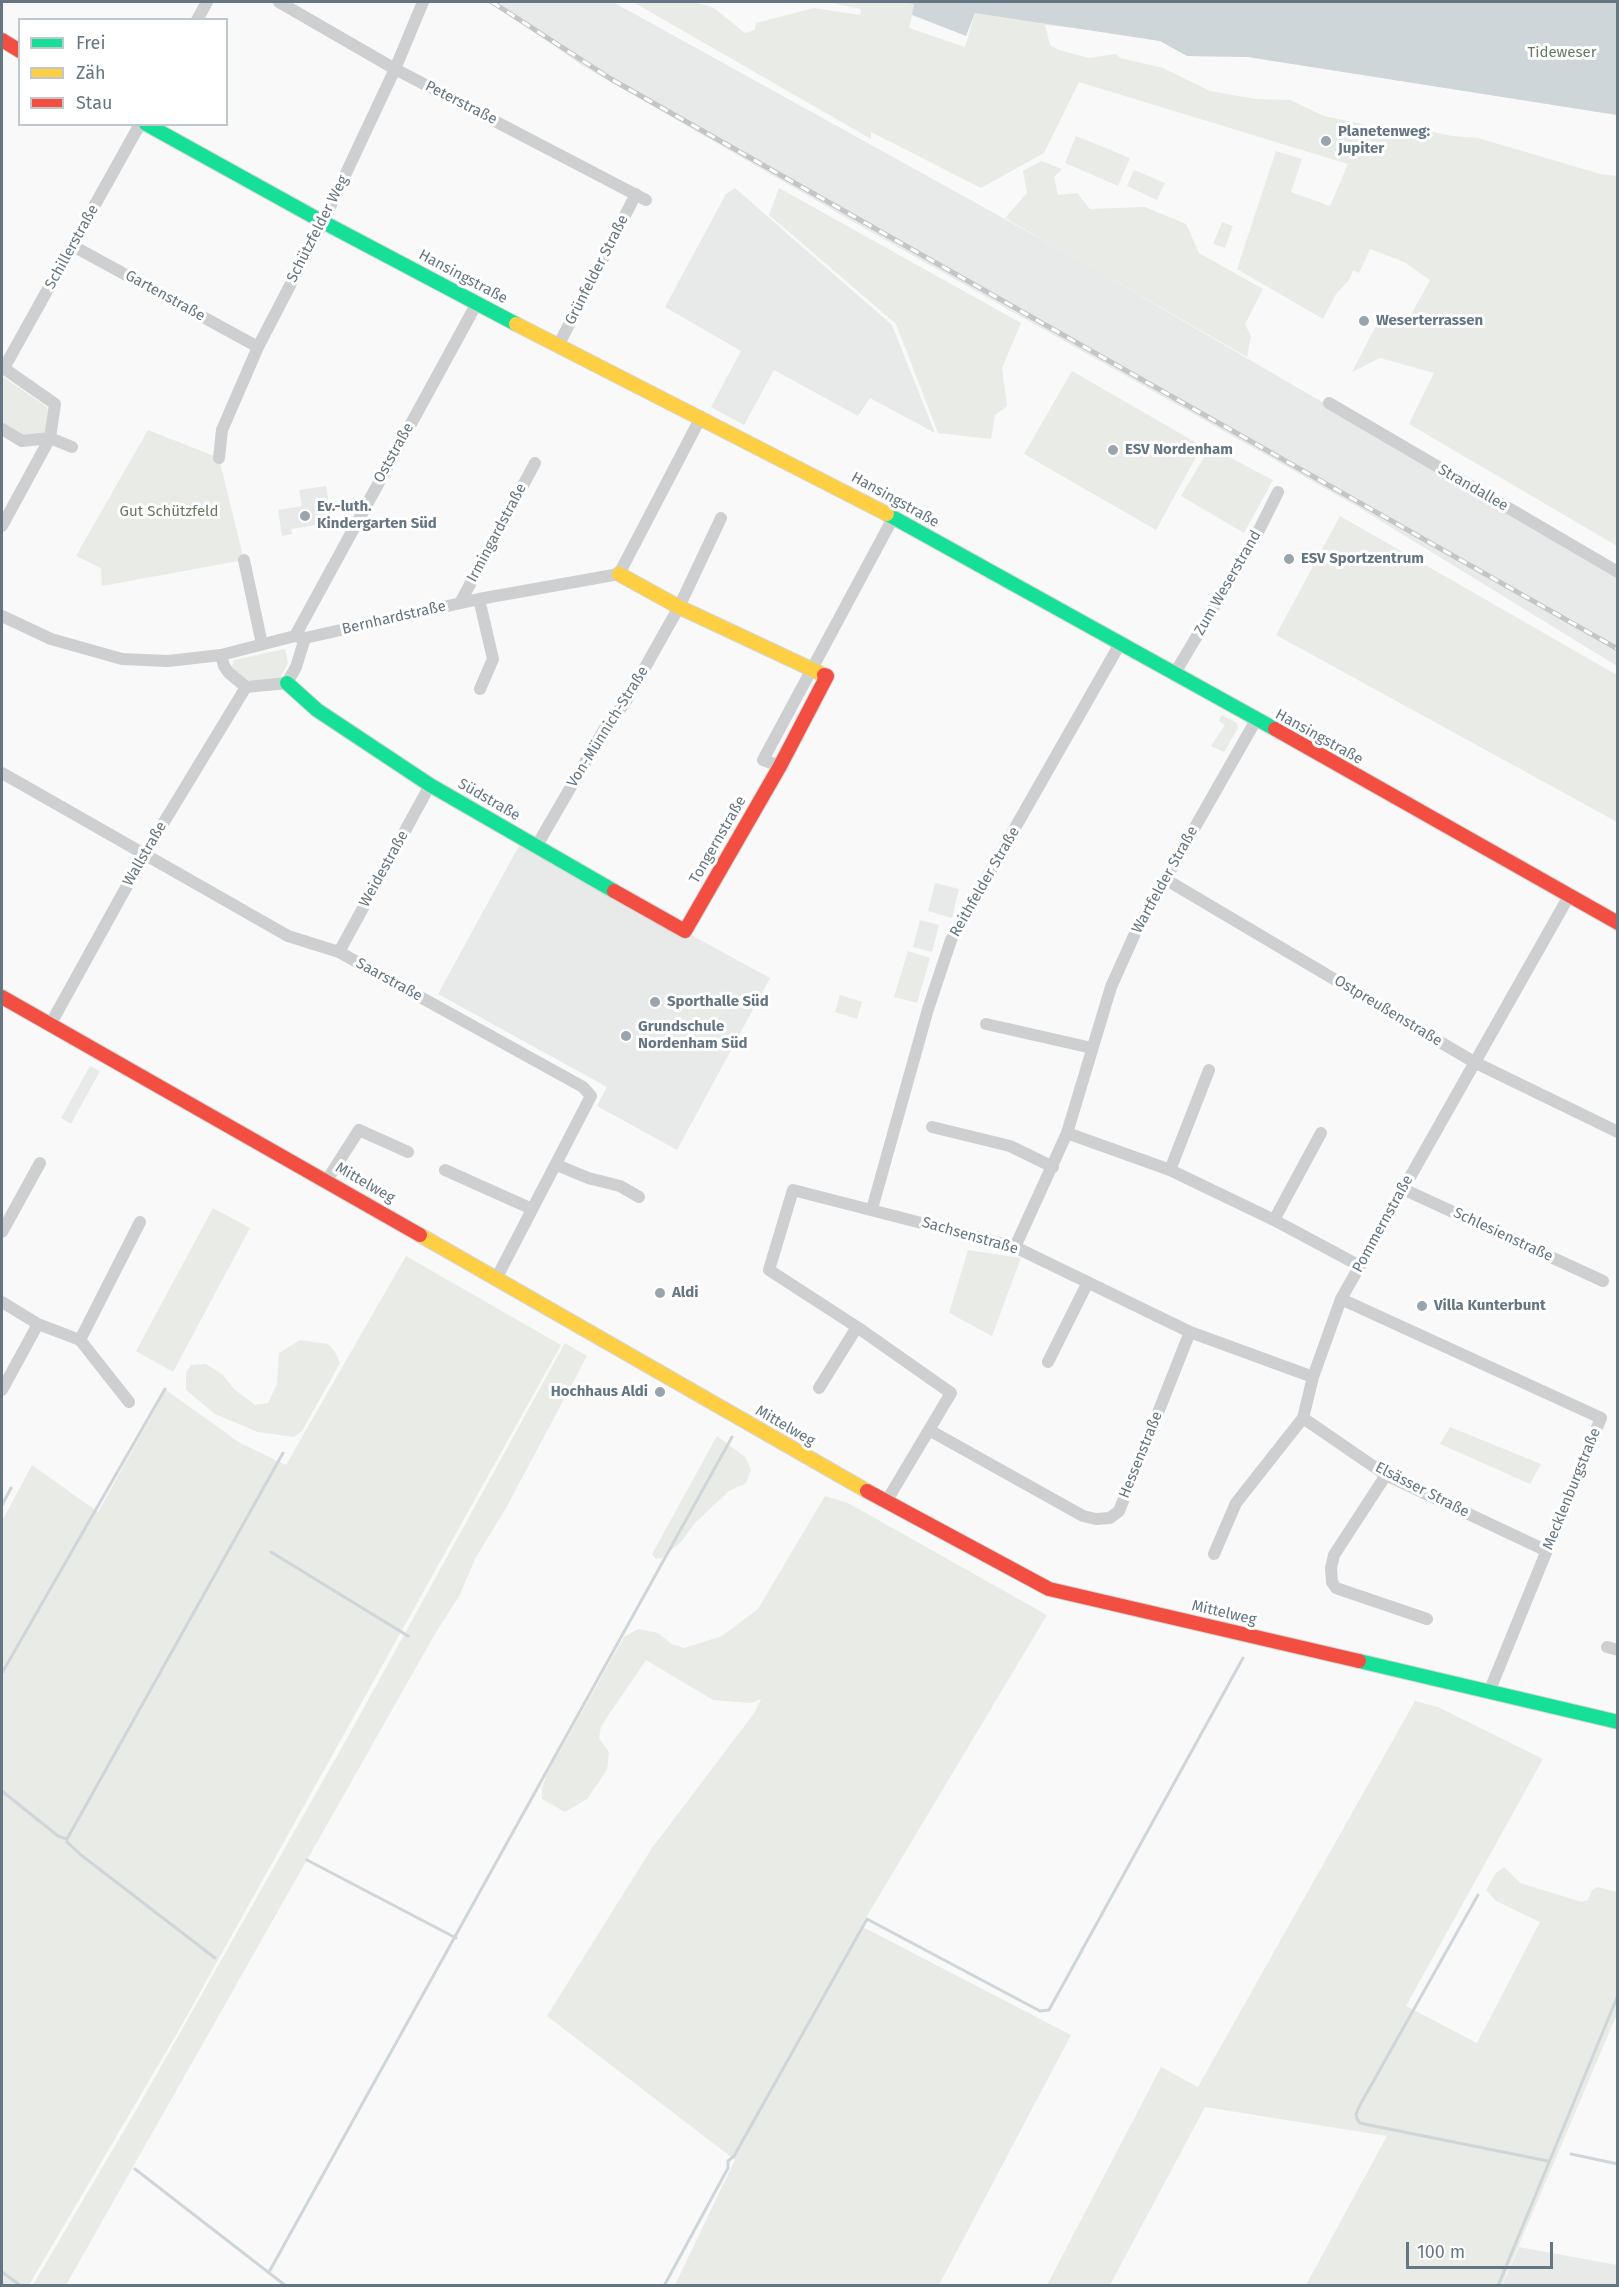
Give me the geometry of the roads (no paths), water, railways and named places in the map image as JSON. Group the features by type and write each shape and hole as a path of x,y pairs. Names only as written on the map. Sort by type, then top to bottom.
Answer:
{"street":[{"path":"198,18 207,2"},
{"name":"Peterstraße","path":"279,2 395,69 641,197"},
{"name":"Schützfelder Weg","path":"219,458 222,430 258,347 323,222 395,69 423,2"},
{"path":"2,40 18,50"},
{"name":"Schillerstraße","path":"3,368 139,126"},
{"name":"Hansingstraße","path":"150,126 323,222 558,346 701,417 893,518 1121,642 1617,923"},
{"name":"Grünfelder Straße","path":"558,346 641,197"},
{"name":"Gartenstraße","path":"73,246 258,347"},
{"name":"Oststraße","path":"287,683 296,667 300,637 477,303"},
{"path":"2,526 50,438 55,404 3,368"},
{"name":"Strandallee","path":"1329,403 1617,572"},
{"path":"701,417 619,574 679,607 811,670 893,518"},
{"path":"2,429 22,441 50,438 72,447"},
{"name":"Irmingardstraße","path":"460,603 535,463"},
{"name":"Zum Weserstrand","path":"1175,673 1254,540 1278,492"},
{"name":"Von-Münnich-Straße","path":"536,847 605,728 625,703 679,607 721,518"},
{"path":"244,560 262,644"},
{"name":"Bernhardstraße","path":"2,616 51,639 122,659 168,661 221,655 262,644 478,599 619,574"},
{"path":"478,599 493,659 480,689"},
{"name":"Reithfelder Straße","path":"872,1209 928,1009 951,940 1121,642"},
{"path":"221,655 229,673 246,687 287,683"},
{"name":"Tongernstraße","path":"685,931 780,766 827,676 811,670"},
{"name":"Südstraße","path":"287,683 317,710 430,785 685,931"},
{"name":"Wallstraße","path":"50,1025 144,855 246,687"},
{"name":"Wartfelder Straße","path":"1015,1247 1067,1133 1082,1089 1110,987 1137,929 1256,720"},
{"name":"Saarstraße","path":"2,773 288,936 339,952 583,1087 591,1096 496,1279"},
{"name":"Weidestraße","path":"339,952 430,785"},
{"name":"Ostpreußenstraße","path":"1166,879 1474,1062 1617,1132"},
{"name":"Pommernstraße","path":"1214,1554 1236,1503 1303,1418 1313,1377 1341,1299 1569,896"},
{"name":"Mittelweg","path":"2,997 327,1180 886,1502 1049,1589 1617,1722"},
{"path":"986,1024 1092,1048"},
{"path":"1170,1170 1209,1070"},
{"path":"932,1127 1010,1146 1053,1167"},
{"path":"327,1180 359,1130 408,1152"},
{"path":"1067,1133 1170,1170 1274,1220 1360,1266"},
{"path":"1274,1220 1321,1133"},
{"path":"2,1232 40,1162"},
{"path":"557,1165 588,1178 620,1186 639,1197"},
{"path":"445,1170 532,1209"},
{"name":"Schlesienstraße","path":"1403,1189 1603,1281"},
{"name":"Sachsenstraße","path":"886,1502 951,1393 857,1327 769,1270 793,1190 1015,1247 1190,1332 1313,1377"},
{"path":"80,1340 140,1222"},
{"path":"1048,1362 1088,1282"},
{"name":"Mecklenburgstraße","path":"1341,1299 1601,1418 1489,1692"},
{"path":"2,1302 38,1324 80,1340 129,1402"},
{"path":"2,1390 38,1324"},
{"path":"819,1388 857,1327"},
{"name":"Hessenstraße","path":"929,1430 1083,1516 1096,1519 1110,1518 1119,1511 1190,1332"},
{"name":"Elsässer Straße","path":"1303,1418 1386,1475 1547,1551"},
{"path":"1386,1475 1334,1555 1331,1568 1332,1582 1336,1588 1428,1619"}],"waterway":[{"path":"2,1673 165,1389"},
{"path":"269,2272 732,1437"},
{"path":"67,1839 283,1453"},
{"path":"2,1505 11,1488"},
{"path":"271,1552 408,1636"},
{"path":"664,2286 728,2168 728,2161 734,2156 867,1919 1040,2011 1049,2010 1243,1658"},
{"path":"2,1791 58,1836 67,1839 67,1842 81,1855 215,1958"},
{"path":"307,1860 456,1938"},
{"path":"1478,1895 1360,2105 1356,2114 1357,2119 1360,2123 1548,2161"},
{"path":"1498,2286 1618,1995"},
{"path":"1571,2154 1618,2164"},
{"path":"135,2169 286,2286"},
{"path":"2,2272 21,2286"}],"railway":[{"path":"492,2 611,79 1618,649"}],"place":[{"name":"Planetenweg: Jupiter","path":"1326,141"},
{"name":"Weserterrassen","path":"1364,321"},
{"name":"ESV Nordenham","path":"1113,450"},
{"name":"Ev.-luth. Kindergarten Süd","path":"305,516"},
{"name":"ESV Sportzentrum","path":"1289,559"},
{"name":"Sporthalle Süd","path":"655,1002"},
{"name":"Grundschule Nordenham Süd","path":"626,1036"},
{"name":"Aldi","path":"660,1293"},
{"name":"Villa Kunterbunt","path":"1422,1306"},
{"name":"Hochhaus Aldi","path":"660,1392"}],"park label":[{"name":"Tideweser","path":"1562,53"},
{"name":"Gut Schützfeld","path":"169,512"}]}
